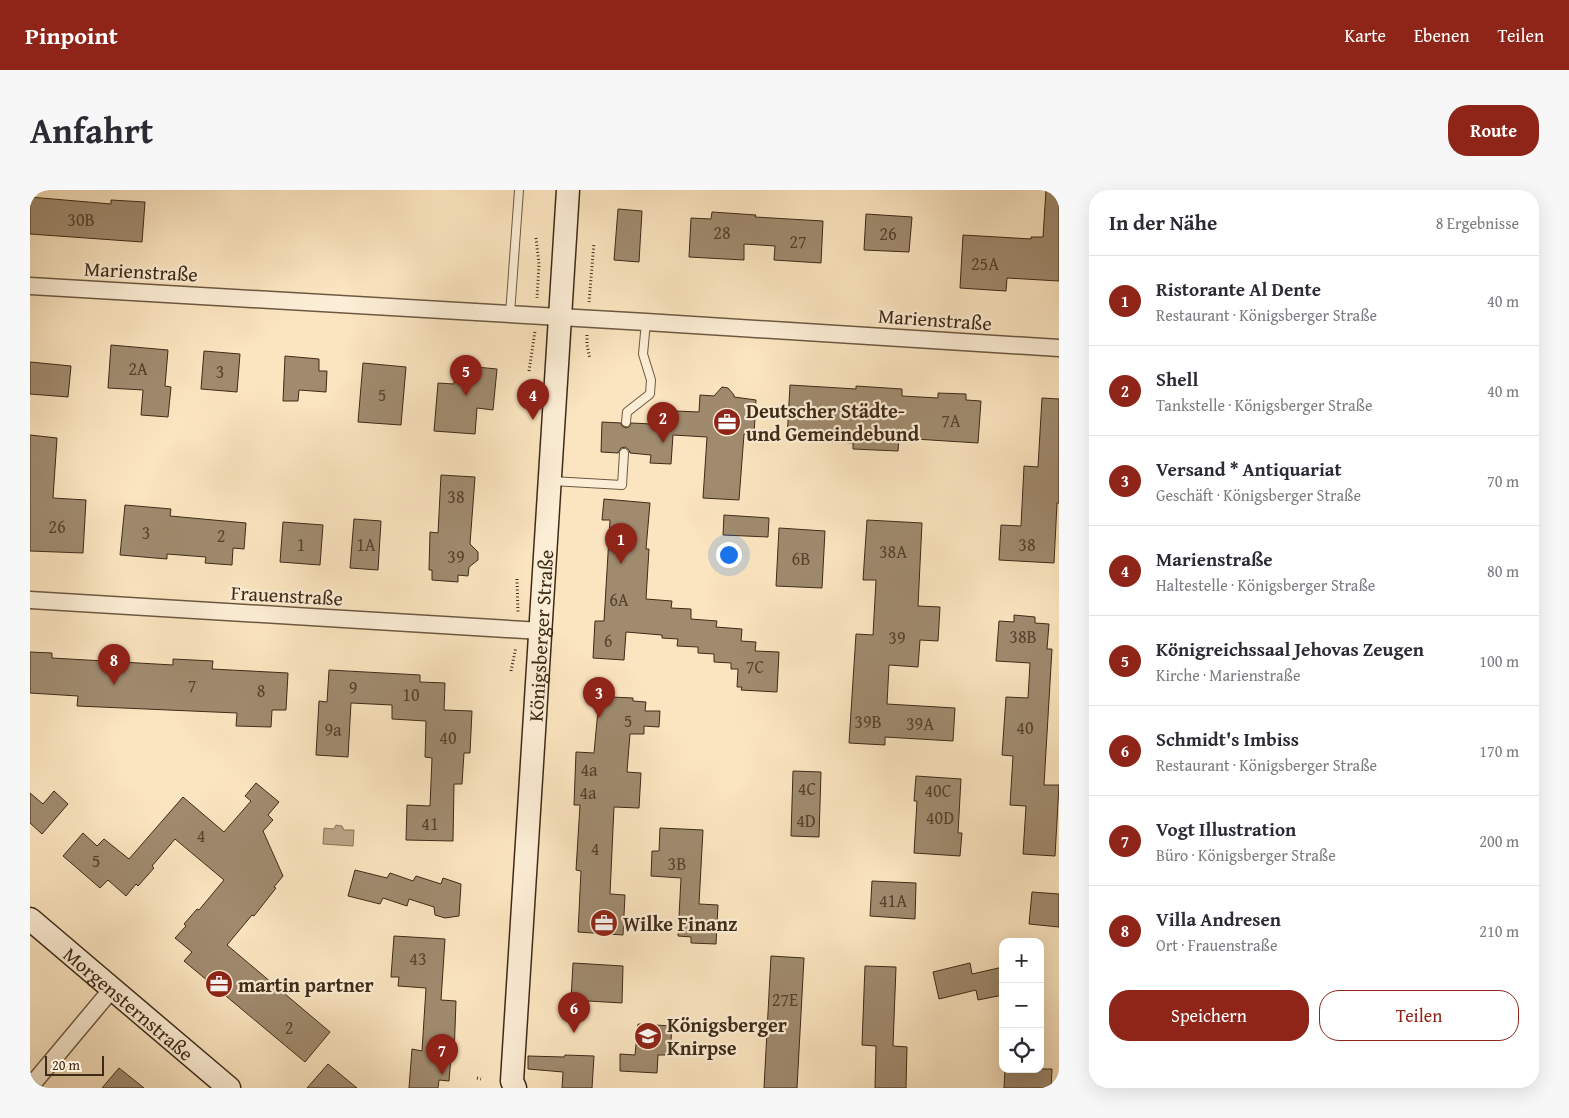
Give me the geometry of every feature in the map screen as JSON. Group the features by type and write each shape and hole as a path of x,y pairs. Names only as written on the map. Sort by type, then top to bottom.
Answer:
{"main road":[{"name":"Königsberger Straße","path":"511,1086 568,190"},
{"name":"Morgensternstraße","path":"30,919 228,1088"}],"street":[{"name":"Marienstraße","path":"30,286 1059,348"},
{"name":"Frauenstraße","path":"30,600 540,631"},
{"path":"30,1087 112,989"}],"lane":[{"path":"510,314 519,190"},
{"path":"626,422 627,412 650,394 651,380 643,354 646,322"},
{"path":"550,481 622,485 624,453"}],"path":[{"path":"536,238 537,290"},
{"path":"589,291 594,243"},
{"path":"529,371 534,342"},
{"path":"587,345 590,359"},
{"path":"516,579 518,609"},
{"path":"511,671 516,652"}],"shaded area":[{"path":"336,825 342,826 344,830 354,830 353,846 323,844 324,828 334,829"}],"building":[{"path":"1046,190 1059,190 1059,281 1007,278 1006,291 960,288 963,235 1031,239 1031,237 1043,237"},
{"path":"30,197 111,204 111,200 145,202 142,242 30,234"},
{"path":"618,209 642,211 639,262 614,260"},
{"path":"712,212 756,215 755,217 823,221 821,263 774,260 775,246 744,244 744,260 689,257 691,218 711,219"},
{"path":"866,214 912,217 909,252 864,250"},
{"path":"111,345 168,350 165,386 171,387 168,417 141,415 143,390 108,388"},
{"path":"204,351 240,354 237,392 201,389"},
{"path":"285,356 319,359 319,371 327,371 326,392 299,390 298,401 283,401"},
{"path":"30,362 71,366 68,397 30,394"},
{"path":"363,363 406,367 401,425 358,422"},
{"path":"455,365 497,369 493,410 477,408 475,434 434,431 438,383 454,384"},
{"path":"790,385 856,389 856,386 902,389 902,396 938,398 938,393 966,394 966,400 981,401 978,443 899,438 898,451 853,449 853,443 787,439"},
{"path":"722,387 728,388 734,397 756,400 754,435 744,434 739,500 703,498 707,437 673,435 671,464 650,463 651,455 630,453 625,447 621,448 618,453 601,452 602,422 621,423 626,428 631,423 652,424 653,410 699,412 700,395 714,396"},
{"path":"1042,398 1059,399 1059,503 1057,503 1054,563 999,560 1001,525 1021,526 1024,466 1038,467"},
{"path":"30,435 57,438 53,498 86,500 83,553 30,551"},
{"path":"441,475 475,477 470,544 478,552 478,560 469,567 468,576 458,575 458,582 432,580 432,570 429,570 430,532 438,533"},
{"path":"604,499 650,503 646,549 649,549 646,599 672,601 671,608 691,609 691,619 717,621 716,627 742,629 741,641 756,642 755,651 779,652 777,692 741,690 742,687 737,687 738,669 731,669 731,663 714,662 714,654 698,653 698,647 677,646 678,639 662,638 662,635 626,632 624,660 593,658 595,621 604,621 610,520 602,520"},
{"path":"125,505 171,509 170,516 246,523 244,549 233,548 232,565 205,563 206,557 167,554 167,559 120,555"},
{"path":"724,515 769,518 768,537 723,535"},
{"path":"354,519 381,521 378,570 350,568"},
{"path":"867,520 922,523 918,606 940,607 938,641 920,640 918,667 889,665 887,704 955,708 953,741 885,737 885,745 849,743 856,634 873,635 876,580 863,580"},
{"path":"283,522 323,525 320,565 280,562"},
{"path":"779,528 825,531 822,588 776,586"},
{"path":"1014,615 1035,617 1035,623 1049,624 1047,649 1052,649 1044,785 1059,785 1055,856 1023,854 1026,806 1010,805 1013,756 1002,755 1006,697 1028,698 1030,663 996,661 999,621 1014,622"},
{"path":"30,652 52,653 52,658 173,665 173,659 213,661 212,669 288,673 286,710 272,710 271,727 236,726 237,713 77,706 78,696 30,693"},
{"path":"329,670 420,675 420,682 445,683 444,710 472,711 470,753 464,753 462,784 454,784 453,841 406,840 407,805 430,806 432,758 425,757 426,721 392,719 392,705 351,703 348,757 316,755 319,701 327,702"},
{"path":"611,697 633,698 633,701 646,702 645,711 660,711 659,727 644,726 644,734 630,734 627,772 641,773 639,808 614,807 610,894 625,895 623,935 578,932 581,871 576,870 580,805 574,805 576,752 594,753 599,699 611,700"},
{"path":"793,771 821,772 819,837 791,836"},
{"path":"916,776 961,779 958,833 962,833 960,856 914,853 917,801 914,801"},
{"path":"256,783 279,802 268,815 273,820 263,831 283,876 254,916 252,915 227,945 330,1032 305,1062 184,961 192,952 175,938 186,926 184,924 197,909 199,910 224,880 175,839 152,866 154,868 126,896 108,880 100,888 63,856 83,833 97,846 104,839 129,859 183,797 224,832 251,801 245,796"},
{"path":"54,791 68,804 42,834 30,823 30,793 43,804"},
{"path":"660,828 703,830 699,904 718,905 716,944 691,943 691,937 678,936 681,878 651,876 652,851 659,851"},
{"path":"355,870 387,878 390,873 413,881 416,876 441,884 443,878 461,884 459,916 445,918 435,915 434,907 409,899 407,906 383,898 380,904 348,896"},
{"path":"872,881 916,883 915,919 870,916"},
{"path":"1032,892 1059,894 1059,927 1029,924"},
{"path":"394,936 445,939 441,1000 456,1001 454,1056 451,1056 449,1081 439,1080 438,1088 409,1088 412,1049 422,1051 426,988 398,986 399,977 391,977"},
{"path":"771,956 804,958 797,1088 764,1088"},
{"path":"573,963 623,966 622,1003 571,1000"},
{"path":"970,963 972,974 999,968 999,996 978,1000 976,990 939,999 933,972"},
{"path":"865,966 896,967 893,1046 907,1047 906,1088 875,1088 876,1046 862,1045"},
{"path":"638,1024 672,1026 670,1055 658,1055 657,1073 620,1071 620,1054 635,1055"},
{"path":"565,1055 594,1056 592,1088 562,1088 563,1072 528,1069 528,1056 564,1057"},
{"path":"328,1064 357,1088 307,1088"},
{"path":"119,1068 144,1088 102,1088"},
{"path":"1044,1069 1052,1069 1051,1088 1004,1088 1005,1073 1044,1073"}],"place":[{"name":"Königreichssaal Jehovas Zeugen","path":"466,396"},
{"name":"Marienstraße","path":"533,420"},
{"name":"Deutscher Städte- und Gemeindebund","path":"727,422"},
{"name":"Shell","path":"663,443"},
{"name":"Ristorante Al Dente","path":"621,564"},
{"name":"Villa Andresen","path":"114,685"},
{"name":"Versand * Antiquariat","path":"599,718"},
{"name":"Wilke Finanz","path":"604,923"},
{"name":"martin partner","path":"219,984"},
{"name":"Schmidt's Imbiss","path":"574,1033"},
{"name":"Königsberger Knirpse","path":"648,1036"},
{"name":"Vogt Illustration","path":"442,1075"}]}
